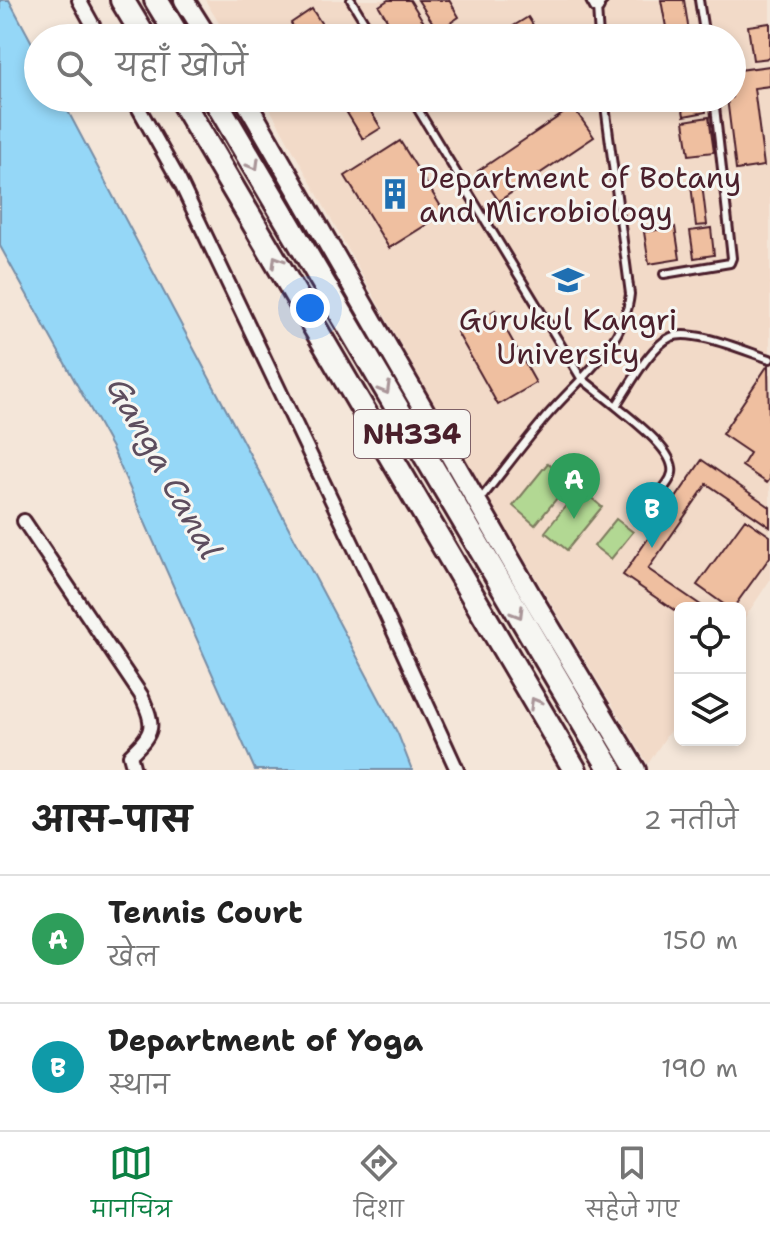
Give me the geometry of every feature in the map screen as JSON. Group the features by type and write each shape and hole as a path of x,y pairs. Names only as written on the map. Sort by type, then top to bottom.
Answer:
{"highway":[{"path":"122,0 137,24"},
{"path":"156,0 171,24"},
{"name":"NH334","path":"188,112 575,770"},
{"name":"NH334","path":"222,112 611,770"}],"street":[{"path":"79,0 92,24"},
{"path":"184,0 199,24"},
{"path":"141,112 180,182 457,770"},
{"path":"252,112 636,770"},
{"path":"24,521 141,695 151,719 151,728 148,738 130,755 134,770"}],"lane":[{"path":"351,0 366,24"},
{"path":"699,0 703,24"},
{"path":"598,2 599,24"},
{"path":"420,112 581,378 650,436 671,462 672,473 650,504"},
{"path":"479,502 541,421 621,329 629,309 630,294 606,112"},
{"path":"664,274 730,263 732,258 716,112"},
{"path":"616,406 652,354 670,337 693,336 770,359"}],"shaded area":[{"name":"Gurukul Kangri University","path":"205,0 770,0 770,580 746,616 746,602 674,602 674,724 648,764 466,462 272,112 746,112 746,24 220,24"}],"green space":[{"path":"548,463 571,481 535,525 513,506"},
{"path":"580,488 602,507 567,550 545,532"},
{"path":"616,519 633,532 611,559 594,546"}],"water":[{"name":"Ganga Canal","path":"0,0 9,0 24,28 24,112 68,112 398,734 412,770 255,770 112,448 0,246"}],"building":[{"path":"388,0 410,0 425,24 390,24 379,6"},
{"path":"418,0 449,0 459,17 448,24 433,24"},
{"path":"661,0 684,0 688,24 665,24"},
{"path":"312,9 322,24 292,24"},
{"path":"528,17 532,24 517,24"},
{"path":"770,23 770,58 753,60 748,26"},
{"path":"770,66 770,86 754,88 764,166 736,170 729,112 746,112 746,69"},
{"path":"347,112 371,112 381,128 363,139"},
{"path":"566,112 576,112 594,137 499,201 478,171"},
{"path":"683,112 706,112 684,116"},
{"path":"709,117 714,152 689,155 684,121"},
{"name":"Department of Botany and Microbiology","path":"400,141 445,213 389,248 345,176"},
{"path":"702,184 707,225 696,226 691,185"},
{"path":"675,227 680,259 649,264 644,232"},
{"path":"711,228 714,255 694,258 690,231"},
{"path":"495,310 536,383 498,405 457,332"},
{"path":"768,365 770,479 767,483 742,466 750,453 722,434"},
{"path":"702,460 770,507 770,527 707,484 648,569 696,602 674,602 674,610 623,575"},
{"path":"745,519 770,536 770,557 737,602 721,602 697,585"}],"place":[{"name":"Department of Botany and Microbiology","path":"395,194"},
{"name":"Gurukul Kangri University","path":"568,280"},
{"name":"Tennis Court","path":"574,519"},
{"name":"Department of Yoga","path":"652,548"}]}
